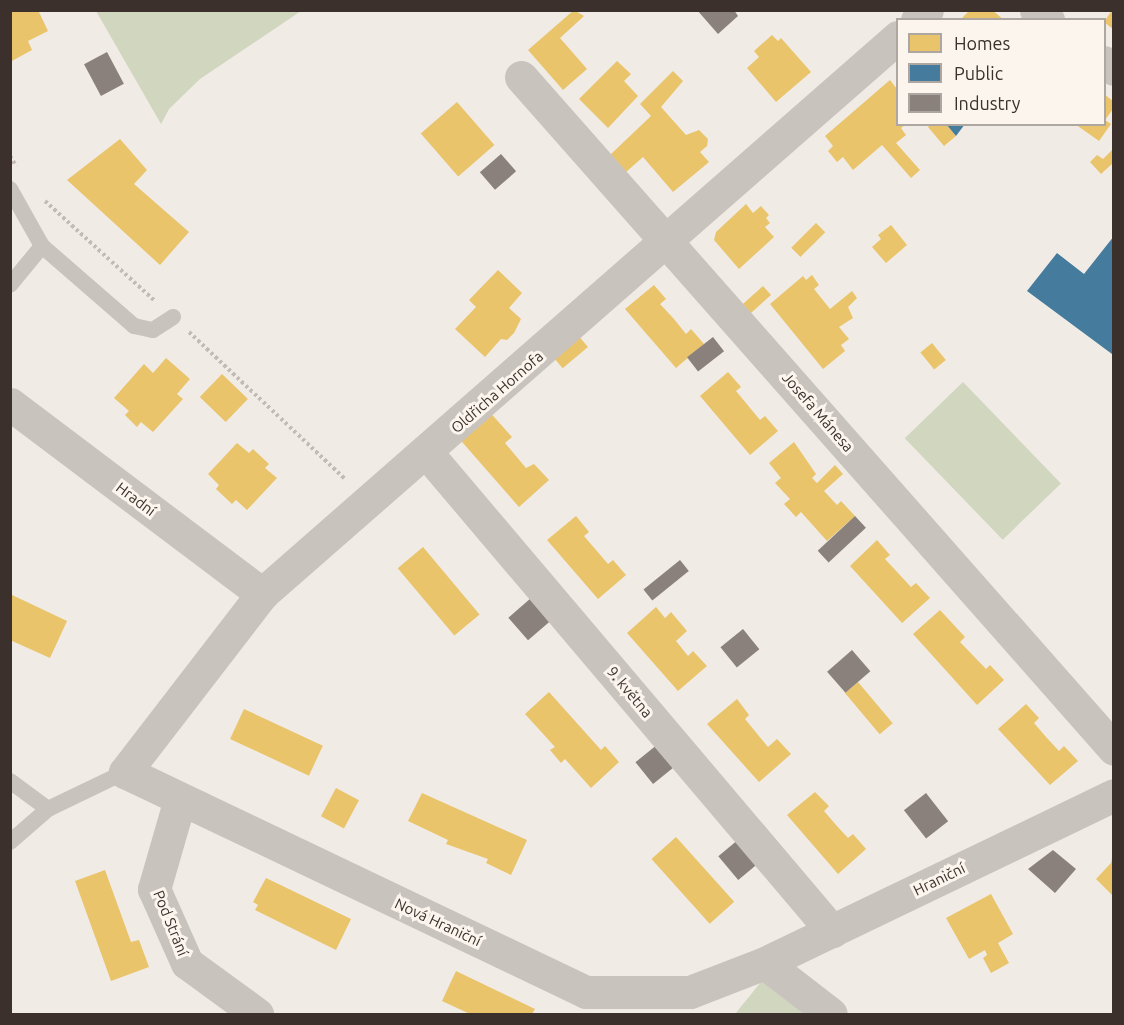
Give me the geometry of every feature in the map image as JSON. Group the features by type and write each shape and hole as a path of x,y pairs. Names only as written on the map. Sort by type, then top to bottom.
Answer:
{"street":[{"name":"Oldřicha Hornofa","path":"125,772 262,594 371,503 896,38"},
{"name":"Josefa Mánesa","path":"521,77 668,241 1113,749"},
{"name":"Hradní","path":"10,404 262,594"},
{"name":"9. května","path":"427,453 832,931"},
{"name":"Nová Hraniční","path":"125,772 586,992 690,992 765,963"},
{"name":"Hraniční","path":"765,963 1113,795"},
{"name":"Pod Strání","path":"180,799 154,889 187,963 257,1014"},
{"path":"765,963 831,1014"}],"lane":[{"path":"10,189 42,246 134,326 153,330 173,317"},
{"path":"10,285 42,246"},
{"path":"10,843 48,808 125,772"},
{"path":"10,781 48,808"}],"path":[{"path":"10,156 20,173"},
{"path":"41,198 173,317 371,503"}],"green space":[{"path":"96,11 301,11 200,79 169,109 161,124"},
{"path":"963,382 1061,483 1003,540 905,438"},
{"path":"765,977 814,1014 735,1014"}],"building: Homes":[{"path":"10,10 38,10 48,31 28,41 32,50 10,62"},
{"path":"574,10 584,16 560,38 587,69 563,90 528,50"},
{"path":"970,10 992,10 1002,18 962,18"},
{"path":"1113,10 1113,29 1106,24 1106,19"},
{"path":"772,35 778,41 781,38 811,72 776,102 747,68 759,57 754,51"},
{"path":"617,61 631,74 624,81 638,96 608,128 579,99"},
{"path":"673,71 683,81 661,107 686,135 699,130 708,139 707,146 700,152 709,162 673,192 643,157 626,172 610,155 651,116 640,104"},
{"path":"890,80 896,88 896,126 904,126 901,128 906,135 896,143 920,170 911,178 882,145 853,170 843,157 837,162 828,151 833,146 825,136"},
{"path":"1106,96 1113,101 1113,109 1106,119"},
{"path":"457,102 494,145 458,177 421,133"},
{"path":"1106,121 1111,124 1099,141 1078,126 1106,126"},
{"path":"948,126 956,136 944,146 928,127"},
{"path":"120,139 147,170 134,184 189,232 160,265 67,180"},
{"path":"1113,149 1113,163 1101,174 1090,162 1097,155 1103,159"},
{"path":"746,204 753,213 761,206 769,215 766,218 770,223 765,227 774,237 739,269 714,240 716,232"},
{"path":"816,223 825,232 800,257 791,248"},
{"path":"891,225 907,245 886,263 872,247 881,239 878,235"},
{"path":"498,270 522,293 509,308 521,319 514,333 507,340 501,339 485,357 455,329 476,307 469,300"},
{"path":"812,275 819,285 814,289 830,309 852,291 857,298 848,307 853,318 839,327 849,339 841,345 845,351 823,369 770,304 803,276 806,280"},
{"path":"654,285 666,299 660,304 686,334 691,329 704,344 676,368 625,309"},
{"path":"763,286 771,295 751,313 743,304"},
{"path":"577,334 588,347 563,368 552,355"},
{"path":"932,343 946,360 934,370 920,352"},
{"path":"166,358 190,379 177,394 183,399 153,432 141,422 137,427 125,415 129,411 114,398 144,364 153,373"},
{"path":"728,372 741,387 736,391 760,420 765,416 778,431 750,455 700,396"},
{"path":"222,374 248,399 226,422 200,397"},
{"path":"486,408 512,437 505,443 526,468 534,464 549,480 519,507 456,435"},
{"path":"794,442 816,474 812,478 817,483 835,465 843,474 824,491 837,505 841,501 855,516 827,541 801,512 796,517 784,504 790,499 775,483 781,478 769,463"},
{"path":"237,443 249,453 253,449 269,464 265,468 277,478 247,510 236,500 232,504 216,489 219,485 208,474"},
{"path":"576,516 589,532 584,536 608,564 613,560 626,575 598,599 547,540"},
{"path":"877,540 890,555 885,559 911,587 916,583 930,598 902,623 850,566"},
{"path":"423,547 480,614 454,636 398,568"},
{"path":"10,594 67,621 50,658 10,640"},
{"path":"656,607 665,618 671,612 687,631 676,641 688,656 693,651 707,666 678,691 627,633"},
{"path":"940,610 965,637 960,642 986,669 990,665 1004,680 977,705 913,634"},
{"path":"858,682 893,723 880,734 845,693"},
{"path":"549,692 601,750 605,746 619,762 591,788 565,759 561,763 550,750 555,747 525,714"},
{"path":"737,699 749,715 745,719 768,747 777,739 791,754 759,782 707,724"},
{"path":"1026,704 1039,718 1034,723 1046,737 1059,751 1064,746 1078,761 1050,785 998,729"},
{"path":"244,709 323,746 309,776 230,739"},
{"path":"336,788 359,800 344,828 321,816"},
{"path":"815,792 829,806 824,811 836,825 848,838 853,834 866,849 838,874 787,815"},
{"path":"422,793 527,840 511,875 486,863 488,859 446,844 448,840 408,821"},
{"path":"676,837 734,902 710,924 651,859"},
{"path":"1113,853 1113,896 1096,879 1111,863"},
{"path":"105,870 131,942 139,940 149,967 111,981 75,881"},
{"path":"266,878 351,919 336,950 255,910 258,905 253,902"},
{"path":"991,894 1013,934 998,943 1009,963 991,973 983,958 987,955 985,950 969,959 946,918"},
{"path":"456,971 535,1009 532,1014 470,1014 442,1001"}],"building: Public":[{"path":"948,126 964,126 956,136"},
{"path":"1114,236 1114,352 1112,354 1027,291 1057,253 1084,274"}],"building: Industry":[{"path":"697,10 734,10 738,16 718,34"},
{"path":"107,52 124,84 101,96 84,64"},
{"path":"501,154 516,171 495,190 480,172"},
{"path":"713,337 724,351 698,372 687,357"},
{"path":"855,516 866,528 829,562 818,551"},
{"path":"680,560 689,571 652,600 643,590"},
{"path":"531,598 551,621 528,640 508,618"},
{"path":"743,629 759,649 737,667 720,647"},
{"path":"852,650 870,671 845,693 827,672"},
{"path":"658,744 676,766 653,784 635,762"},
{"path":"926,793 948,821 926,839 904,810"},
{"path":"739,839 759,863 738,880 718,856"},
{"path":"1053,850 1076,869 1055,893 1028,869"}]}
